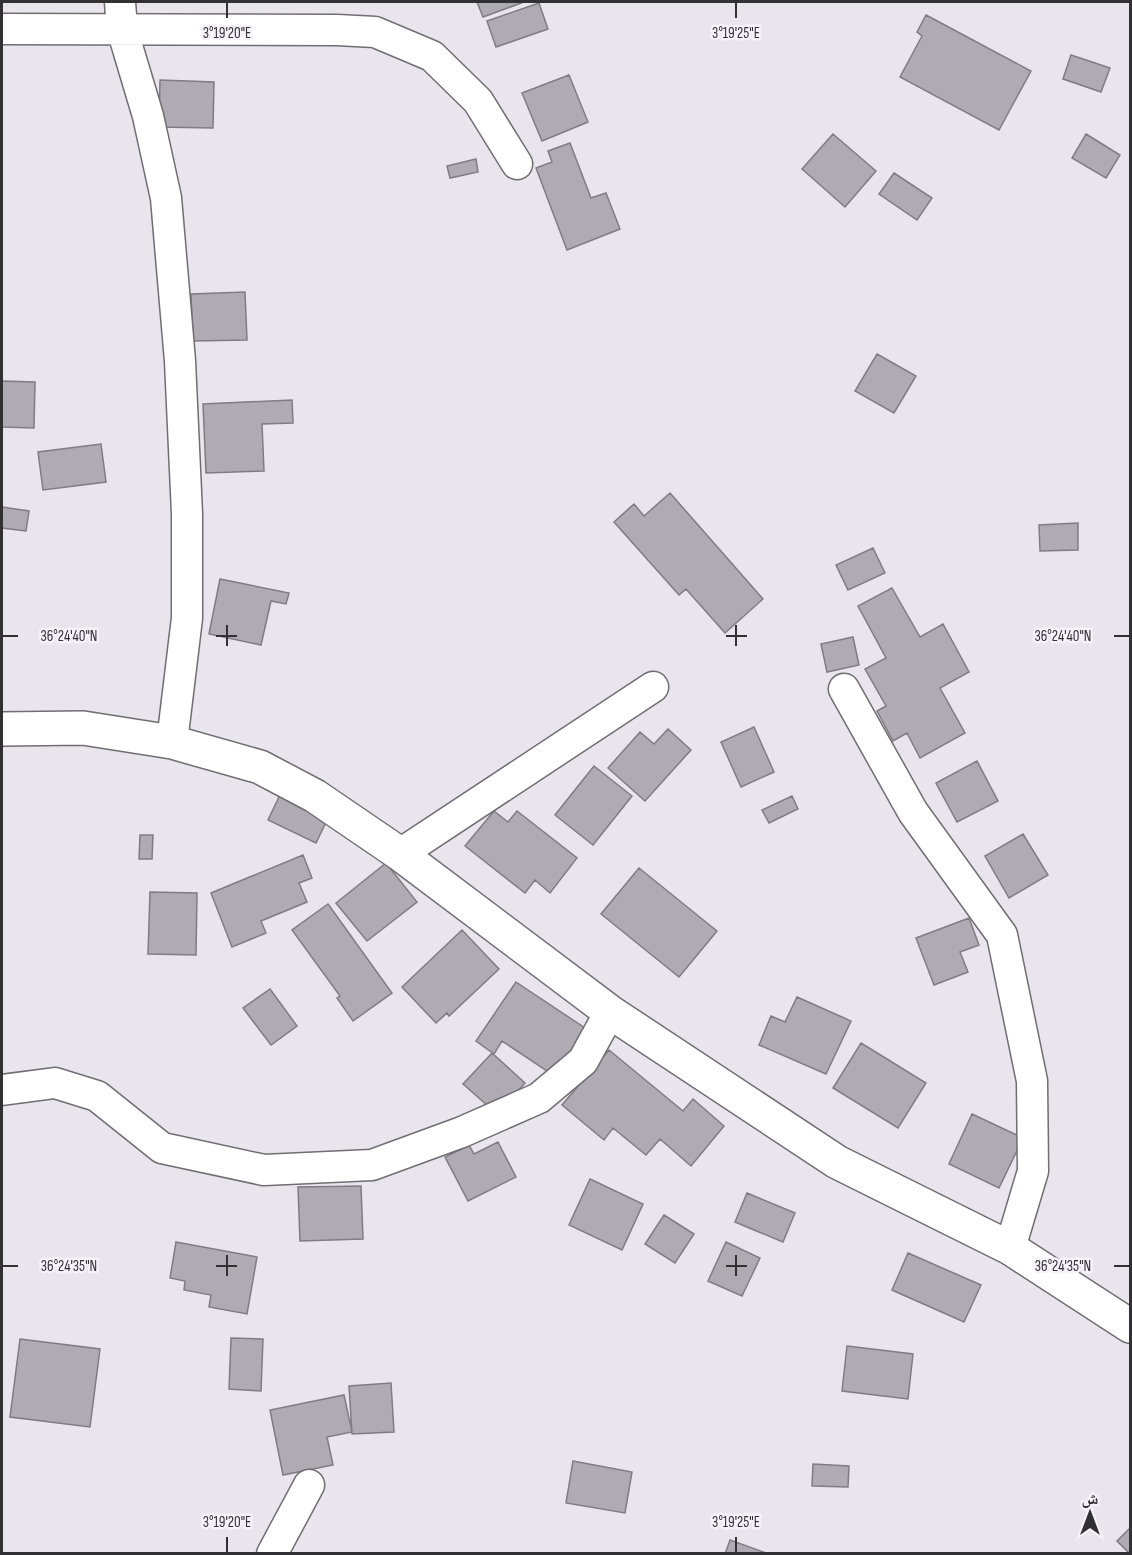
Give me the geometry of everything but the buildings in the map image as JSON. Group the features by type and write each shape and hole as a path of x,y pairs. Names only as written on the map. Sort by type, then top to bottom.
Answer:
{"main road":[{"path":"2,729 83,728 172,742 260,767 315,796 400,854 610,1012 837,1162 1010,1248 1131,1326"}],"street":[{"path":"2,29 121,15 375,32 432,56 478,101 517,164"},
{"path":"121,15 148,116 166,198 180,361 187,514 187,618 172,742"},
{"path":"400,854 653,687"},
{"path":"844,689 913,812 1002,935 1032,1081 1033,1171 1010,1248"},
{"path":"2,1090 55,1083 97,1096 162,1148 264,1170 372,1165 462,1132 539,1098 583,1061 610,1012"},
{"path":"272,1554 309,1485"}]}
